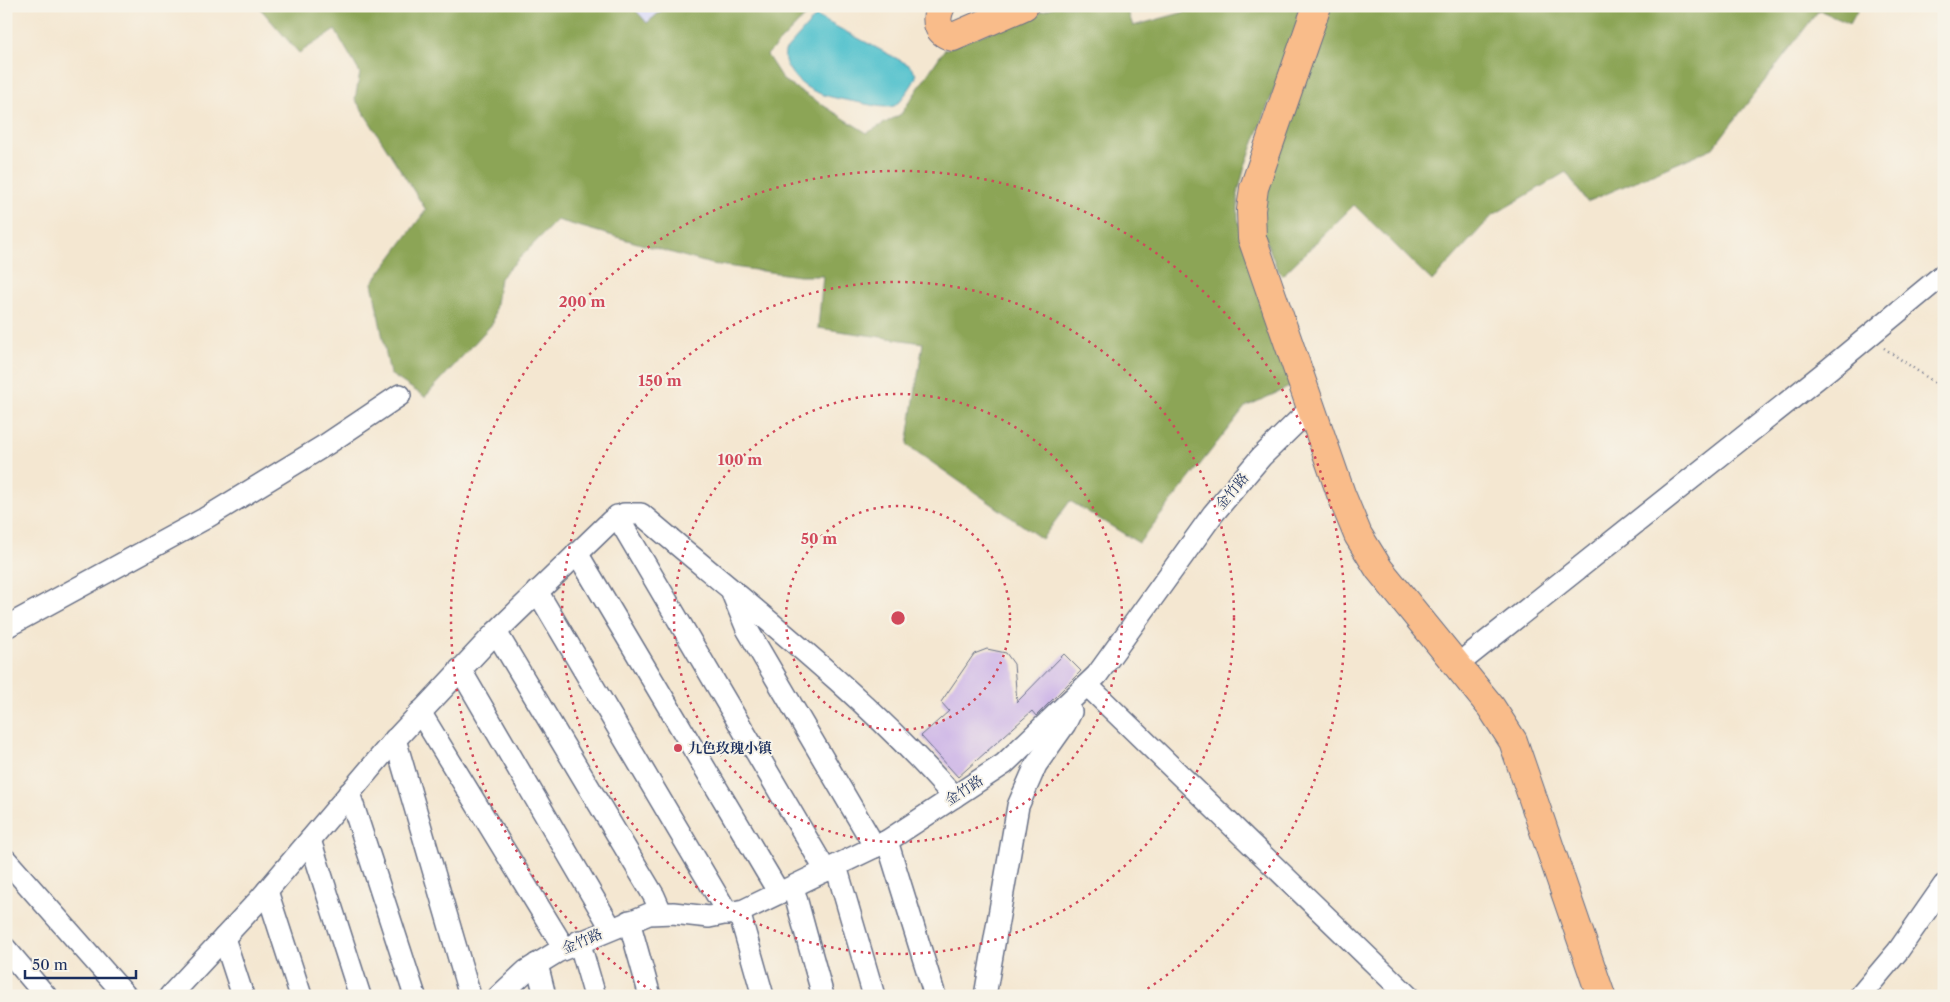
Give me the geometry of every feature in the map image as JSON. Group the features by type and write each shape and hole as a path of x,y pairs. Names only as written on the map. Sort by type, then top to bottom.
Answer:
{"main road":[{"path":"940,6 936,18 937,23 943,33 953,37 1024,6"},
{"path":"1318,6 1254,188 1250,226 1252,238 1348,515 1368,552 1499,718 1518,753 1601,996"}],"street":[{"path":"1457,665 1868,337 1944,274"},
{"path":"6,627 204,519 327,444 400,394"},
{"name":"金竹路","path":"499,996 537,964 572,945 649,914 661,912 709,918 734,913 786,890 881,844 1004,764 1097,675 1232,491 1261,457 1311,408"},
{"path":"180,991 395,739 496,632 577,552 617,516 630,513 641,514 864,703 954,797"},
{"path":"617,516 831,868 874,996"},
{"path":"577,552 786,890 823,996"},
{"path":"730,590 748,629 881,844 935,996"},
{"path":"537,591 734,913 763,996"},
{"path":"496,632 654,896 661,912"},
{"path":"460,669 620,925 650,996"},
{"path":"985,996 1018,806 1036,764 1065,724 1084,688 1396,992"},
{"path":"420,712 572,945 595,996"},
{"path":"395,739 470,996"},
{"path":"349,793 415,996"},
{"path":"310,840 360,996"},
{"path":"6,860 126,996"},
{"path":"1860,996 1898,951 1944,885"},
{"path":"267,891 301,996"},
{"path":"224,938 243,996"},
{"path":"6,949 46,996"},
{"path":"537,964 545,996"}],"path":[{"path":"1868,337 1944,389"}],"shaded area":[{"path":"632,6 667,6 647,23"}],"green space":[{"path":"258,6 632,6 647,23 667,6 810,6 812,9 767,55 783,80 867,133 901,114 944,50 1056,6 1126,6 1133,26 1207,6 1306,6 1245,166 1238,193 1238,219 1292,386 1245,407 1139,543 1070,501 1042,539 907,445 923,343 818,328 823,276 799,276 711,264 557,220 500,278 493,323 425,397 390,374 372,283 426,210 355,99 360,73 335,30 299,53"},
{"path":"1324,6 1860,6 1850,24 1819,10 1713,148 1587,202 1566,172 1493,215 1432,281 1354,205 1282,276 1276,266 1264,235 1261,212 1274,151"}],"water":[{"path":"816,16 909,65 916,78 907,92 894,106 880,107 827,96 810,89 795,77 786,63 785,51"}],"building":[{"path":"987,649 1006,653 1014,664 1017,702 1064,654 1081,671 1036,716 1032,711 958,777 921,736 949,711 941,702 974,654"}],"place":[{"name":"九色玫瑰小镇","path":"678,748"}]}
